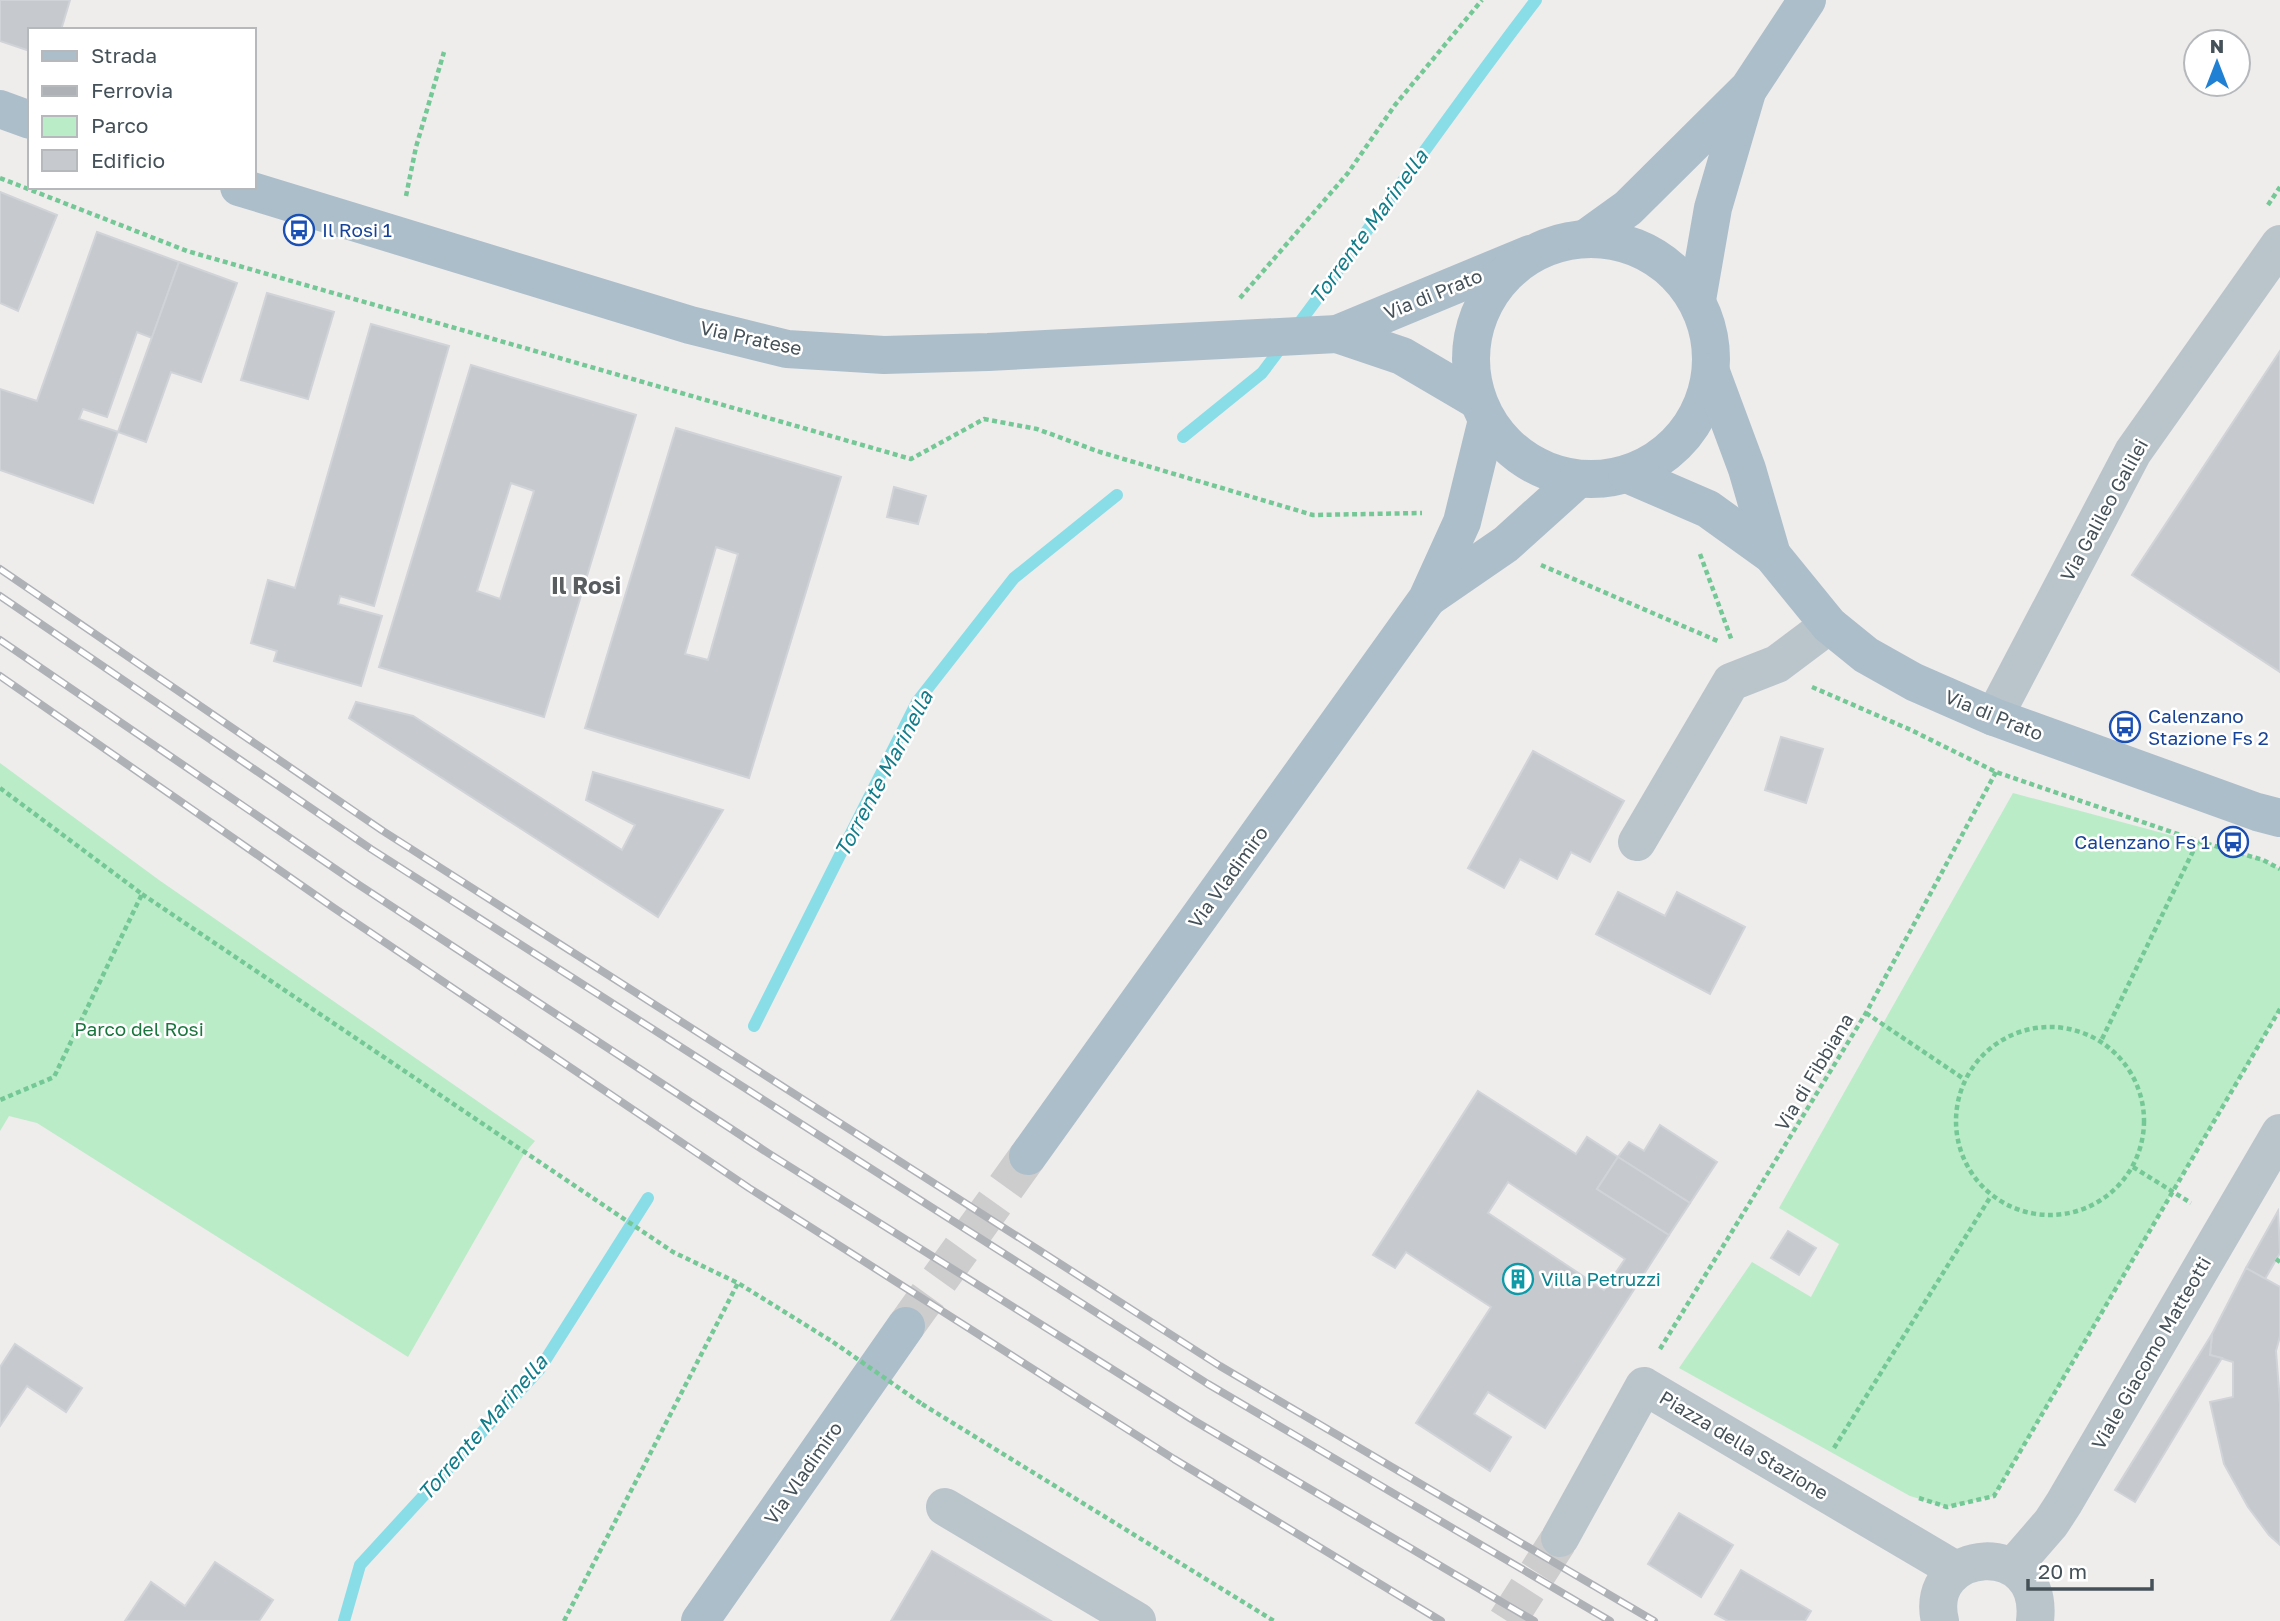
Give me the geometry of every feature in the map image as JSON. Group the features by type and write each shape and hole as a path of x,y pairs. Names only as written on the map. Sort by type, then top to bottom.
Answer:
{"main road":[{"path":"1585,239 1628,208 1749,88 1807,0"},
{"path":"1697,300 1713,208 1749,88"},
{"path":"0,109 28,119"},
{"name":"Via Pratese","path":"246,189 690,325 787,349 884,355 1283,338"},
{"name":"Via di Prato","path":"1283,338 1336,334 1530,254 1566,241 1612,240 1638,248 1661,261 1681,278 1697,300 1710,335 1711,372 1705,399 1693,424 1681,439 1653,463 1627,474 1602,479 1578,479 1542,469 1510,449 1482,410 1472,380 1470,359 1477,318 1498,281 1530,254"},
{"name":"Via di Prato","path":"1336,334 1402,356 1482,410"},
{"name":"Via di Prato","path":"1711,372 1747,469 1772,555"},
{"name":"Via Vladimiro","path":"1028,1156 1427,598 1462,522 1482,410"},
{"name":"Via di Prato","path":"1627,474 1708,509 1772,555 1829,625 1866,655 1914,682 1994,717 2272,819"},
{"name":"Via Vladimiro","path":"1427,598 1506,544 1578,479"},
{"name":"Via Vladimiro","path":"700,1621 906,1326"}],"street":[{"name":"Via Galileo Galilei","path":"1994,717 2133,452 2280,244"},
{"path":"1637,842 1731,682 1777,664 1829,625"},
{"name":"Viale Giacomo Matteotti","path":"2013,1567 2057,1513 2280,1133"},
{"name":"Piazza della Stazione","path":"1560,1538 1644,1386 1670,1381 1956,1570"},
{"path":"945,1507 1138,1621"},
{"path":"1940,1621 1938,1605 1941,1592 1956,1570 1969,1563 1984,1560 2013,1567 2025,1577 2033,1592 2035,1621"}],"path":[{"path":"1237,301 1349,173 1395,105 1482,0"},
{"path":"405,206 416,147 444,52"},
{"path":"0,178 28,189"},
{"path":"28,189 187,251 911,459 984,419 1037,429 1100,452 1313,515 1429,513"},
{"path":"1534,563 1735,648 1697,546"},
{"path":"1806,684 1911,730 1996,772 2198,841 2263,860 2280,869"},
{"name":"Via di Fibbiana","path":"1670,1381 1655,1357 1866,1013 1996,772"},
{"path":"0,788 142,894 651,1238 673,1252 738,1283 833,1342 922,1404 1274,1621"},
{"path":"2102,1039 2198,841"},
{"path":"0,1100 54,1077 142,894"},
{"path":"1910,1496 1947,1507 1994,1496 2280,1009"},
{"path":"1866,1013 1964,1079"},
{"path":"2043,1027 2075,1030 2102,1039 2124,1063 2138,1087 2144,1114 2142,1140 2133,1167 2112,1192 2085,1209 2053,1216 2020,1211 1991,1196 1969,1172 1957,1143 1955,1110 1964,1079 1984,1053 2011,1035 2043,1027"},
{"path":"1834,1448 1991,1196"},
{"path":"564,1621 738,1283"},
{"path":"1822,1442 1845,1455"}],"green space":[{"name":"Parco del Rosi","path":"0,763 159,880 535,1141 524,1154 408,1357 37,1123 9,1116 0,1131"},
{"path":"2013,793 2263,860 2280,869 2280,1009 1994,1496 1947,1507 1910,1496 1679,1368 1752,1262 1811,1297 1839,1244 1779,1208"}],"building":[{"path":"0,0 70,0 62,28 28,28 28,50 0,41"},
{"path":"0,192 57,215 18,311 0,303"},
{"path":"97,232 179,262 152,338 137,332 107,417 83,409 79,419 118,432 93,503 0,470 0,389 37,401"},
{"path":"179,262 237,283 201,382 171,372 146,442 118,432"},
{"path":"267,293 334,312 308,399 241,380"},
{"path":"371,324 449,346 374,606 340,596 338,604 382,616 361,686 274,661 277,651 251,643 268,580 295,588"},
{"path":"2280,351 2280,672 2132,575"},
{"path":"471,365 636,415 544,717 379,667","holes":["511,483 534,491 500,599 477,591"]},
{"path":"676,428 841,477 749,778 585,728","holes":["716,547 738,554 708,660 685,654"]},
{"path":"894,487 926,496 918,524 887,517"},
{"path":"356,702 413,716 622,850 635,825 586,800 593,772 723,810 658,917 349,718"},
{"path":"1781,737 1823,749 1806,803 1765,790"},
{"path":"1533,751 1624,801 1590,862 1571,852 1557,879 1520,859 1504,888 1468,868"},
{"path":"1618,892 1665,916 1677,892 1745,927 1710,994 1596,934"},
{"name":"Villa Petruzzi","path":"1478,1091 1576,1154 1587,1137 1618,1157 1597,1189 1669,1235 1545,1428 1488,1392 1474,1414 1511,1437 1490,1471 1416,1423 1491,1307 1406,1252 1395,1268 1373,1255","holes":["1508,1182 1625,1259 1604,1290 1488,1213"]},
{"path":"1660,1125 1717,1162 1690,1203 1618,1157 1629,1142 1644,1151"},
{"path":"1618,1157 1690,1203 1669,1235 1597,1189"},
{"path":"2278,1211 2280,1253 2265,1279 2246,1268"},
{"path":"1788,1231 1816,1248 1799,1275 1771,1258"},
{"path":"2246,1268 2280,1287 2280,1336 2276,1351 2280,1403 2280,1545 2248,1507 2224,1464 2210,1402 2233,1397 2233,1362 2210,1355 2212,1334"},
{"path":"2212,1334 2210,1355 2222,1358 2135,1502 2115,1490"},
{"path":"15,1344 82,1388 66,1412 27,1386 0,1426 0,1367"},
{"path":"1679,1513 1733,1545 1701,1597 1648,1564"},
{"path":"932,1551 1051,1621 891,1621"},
{"path":"215,1562 273,1600 259,1621 125,1621 151,1582 185,1606"},
{"path":"1741,1570 1811,1611 1805,1621 1728,1621 1715,1614"}],"waterway":[{"name":"Torrente Marinella","path":"1294,330 1536,0"},
{"name":"Torrente Marinella","path":"1183,437 1262,373 1283,345"},
{"name":"Torrente Marinella","path":"754,1026 917,702 1014,578 1117,495"},
{"name":"Torrente Marinella","path":"344,1621 360,1565 539,1370 648,1198"}],"tunnel":[{"path":"906,1326 1028,1156"},
{"path":"1507,1621 1560,1538"}],"railway":[{"path":"0,569 383,831 1220,1366 1654,1621"},
{"path":"0,596 371,849 1208,1384 1610,1621"},
{"path":"0,640 353,881 768,1153 1193,1420 1534,1621"},
{"path":"0,676 334,908 749,1188 1174,1459 1441,1621"}],"place":[{"name":"Il Rosi 1","path":"299,230"},
{"name":"Calenzano Stazione Fs 2","path":"2125,727"},
{"name":"Calenzano Fs 1","path":"2233,842"},
{"name":"Villa Petruzzi","path":"1518,1279"}],"district":[{"name":"Il Rosi","path":"586,586"}]}
